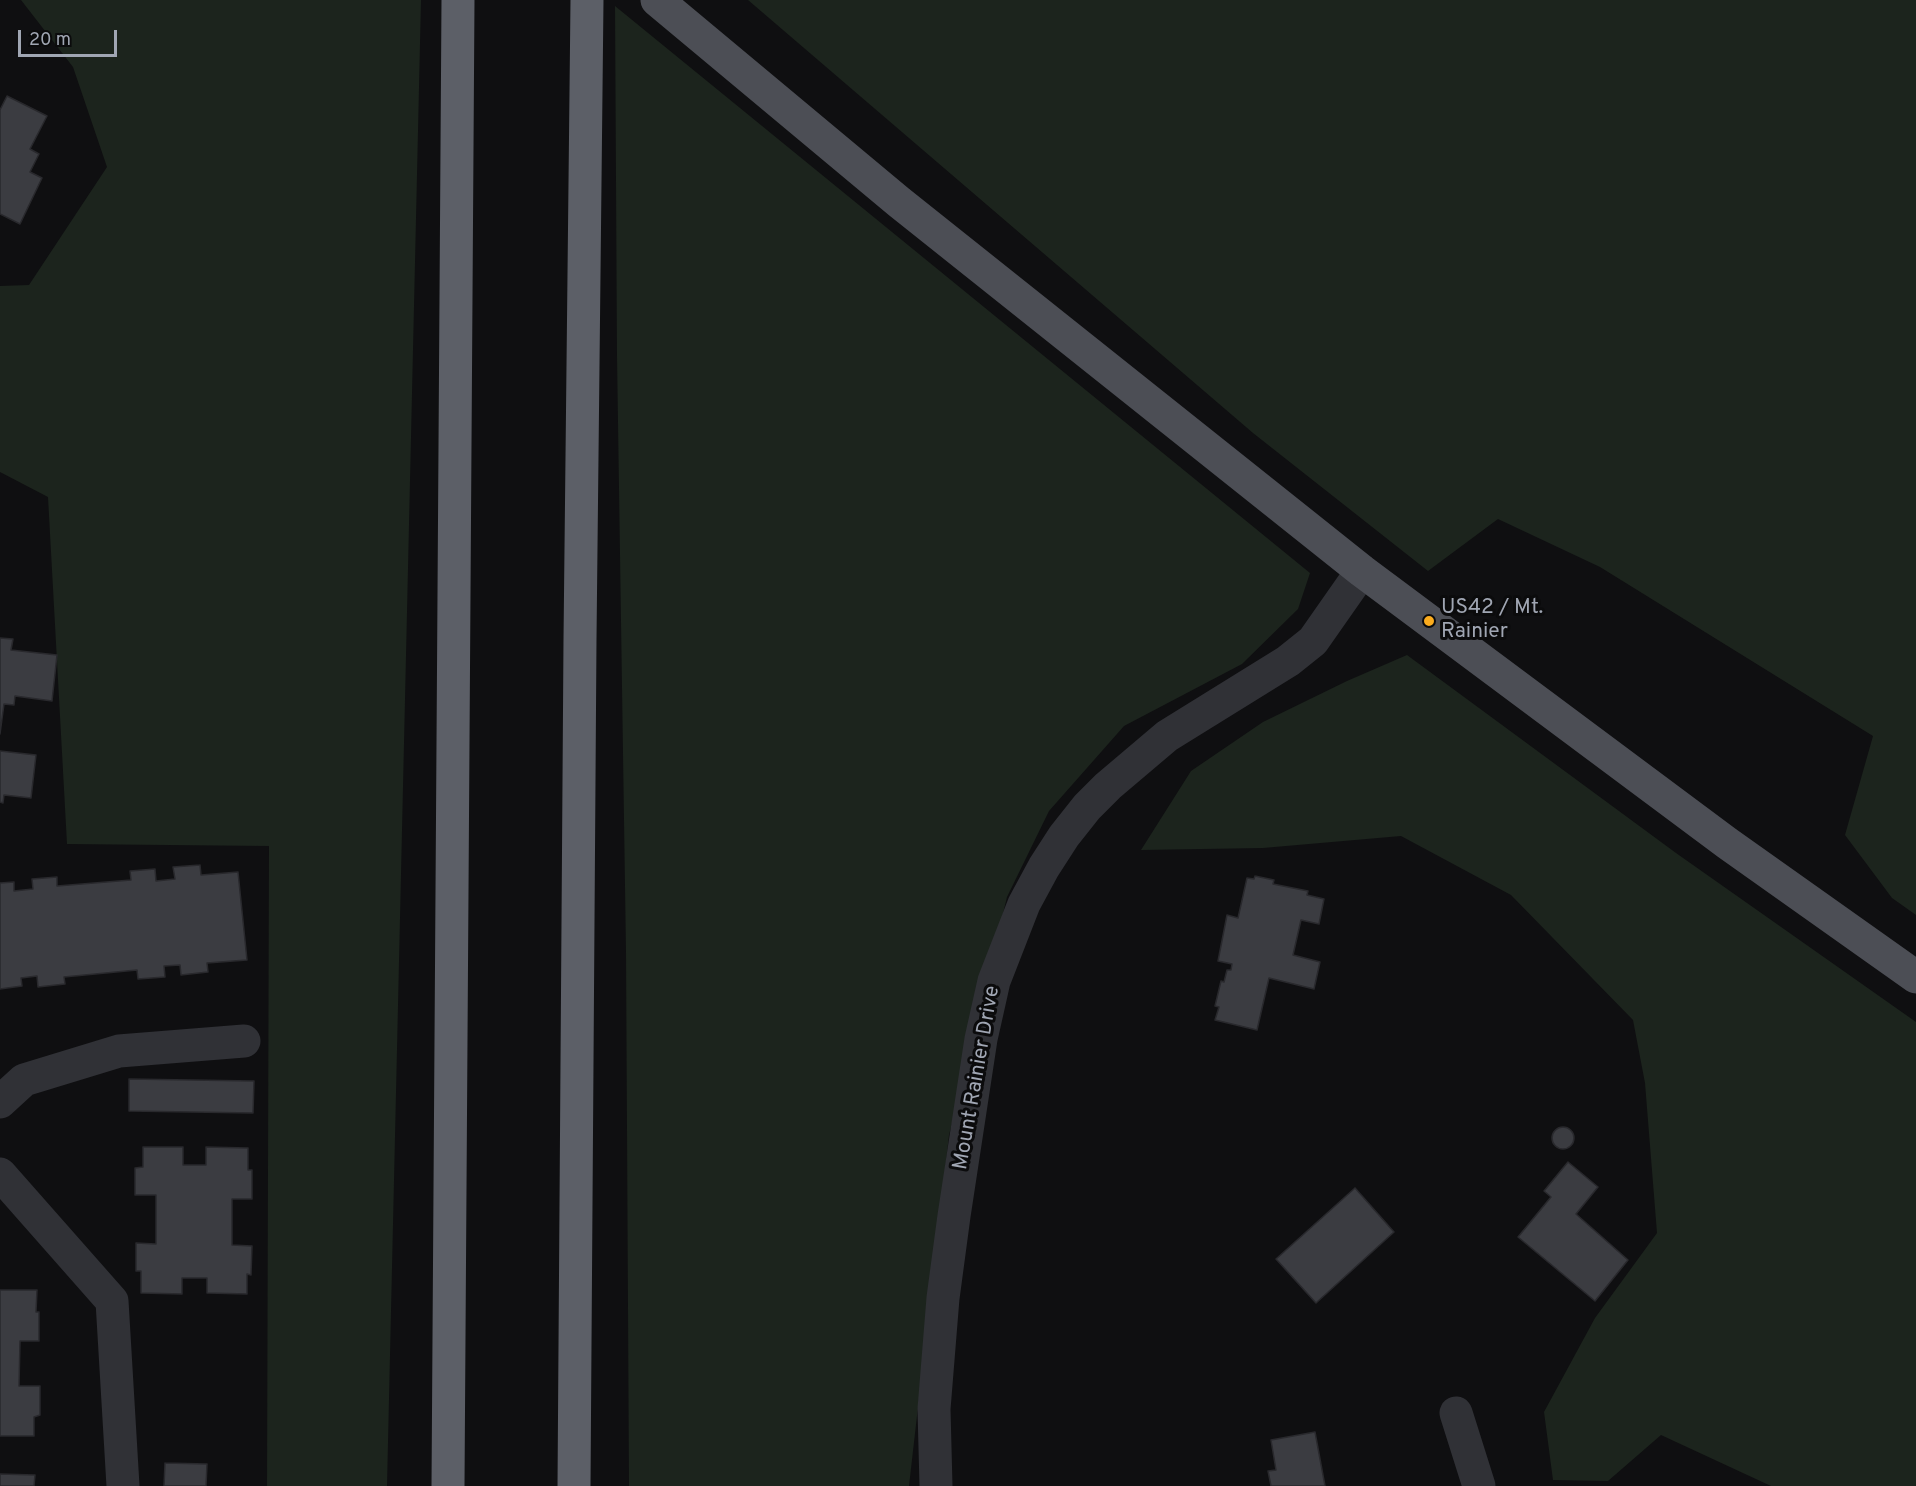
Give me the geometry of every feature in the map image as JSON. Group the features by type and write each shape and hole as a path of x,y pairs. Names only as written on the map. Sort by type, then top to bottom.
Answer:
{"highway":[{"path":"448,1486 458,0"},
{"path":"574,1486 587,0"}],"main road":[{"path":"657,0 899,202 1362,571 1727,843 1916,977"}],"street":[{"name":"Mount Rainier Drive","path":"936,1486 934,1409 943,1298 954,1216 981,1039 994,981 1024,904 1064,836 1108,786 1167,736 1288,661 1313,640 1362,571"},
{"path":"0,1102 24,1080 119,1051 244,1041"},
{"path":"0,1174 112,1301 123,1486"},
{"path":"1456,1413 1479,1486"}],"shaded area":[{"path":"21,0 421,0 387,1486 267,1486 269,846 67,844 48,497 0,472 0,286 29,285 107,167 73,67"},
{"path":"748,0 1916,0 1916,915 1892,898 1845,835 1873,736 1600,567 1498,519 1428,571 1253,433"},
{"path":"615,6 1310,573 1298,609 1242,664 1124,726 1049,811 1007,897 949,1135 909,1486 629,1486 626,952 617,356"},
{"path":"1407,655 1676,853 1916,1022 1916,1486 1771,1486 1661,1435 1608,1481 1553,1480 1544,1412 1595,1318 1657,1233 1645,1083 1633,1020 1511,895 1401,836 1263,848 1141,850 1191,771 1263,722"}],"building":[{"path":"7,96 47,116 30,149 39,154 30,172 42,178 20,224 0,214 0,110"},
{"path":"0,638 13,639 11,650 57,655 52,701 15,696 14,705 4,704 0,734"},
{"path":"0,751 36,755 31,798 4,795 3,803 0,802"},
{"path":"200,865 201,875 238,872 247,960 207,963 208,972 181,975 180,965 164,966 165,977 138,979 137,970 64,977 65,984 38,987 37,976 21,978 22,986 0,989 0,883 14,882 14,891 33,889 32,879 57,877 57,886 131,880 130,871 155,869 156,881 175,879 173,867"},
{"path":"1255,876 1274,880 1273,884 1308,891 1307,895 1324,899 1319,924 1301,920 1293,955 1320,962 1314,989 1269,978 1257,1030 1215,1020 1219,1007 1215,1006 1221,981 1224,982 1227,970 1231,970 1232,964 1218,961 1227,915 1238,918 1247,878 1254,879"},
{"path":"129,1079 254,1081 253,1113 129,1111"},
{"path":"1563,1127 1571,1130 1574,1138 1571,1146 1563,1149 1555,1146 1552,1138 1555,1130"},
{"path":"143,1147 183,1147 183,1165 206,1165 206,1147 248,1148 248,1170 252,1170 252,1199 232,1199 232,1245 252,1246 251,1275 247,1274 247,1294 207,1293 207,1278 182,1278 182,1294 141,1293 141,1271 136,1271 136,1243 156,1244 156,1195 135,1195 135,1168 143,1167"},
{"path":"1568,1162 1598,1187 1576,1214 1628,1260 1595,1301 1518,1237 1551,1197 1544,1191"},
{"path":"1355,1188 1394,1232 1316,1303 1276,1259"},
{"path":"0,1290 37,1290 36,1312 39,1312 39,1341 20,1341 19,1386 40,1386 40,1415 34,1417 34,1436 0,1436"},
{"path":"1315,1432 1325,1486 1271,1486 1268,1471 1276,1470 1271,1440"},
{"path":"165,1463 207,1464 206,1486 164,1486"},
{"path":"0,1474 35,1475 34,1486 0,1486"}],"place":[{"name":"US42 / Mt. Rainier","path":"1429,621"}]}
